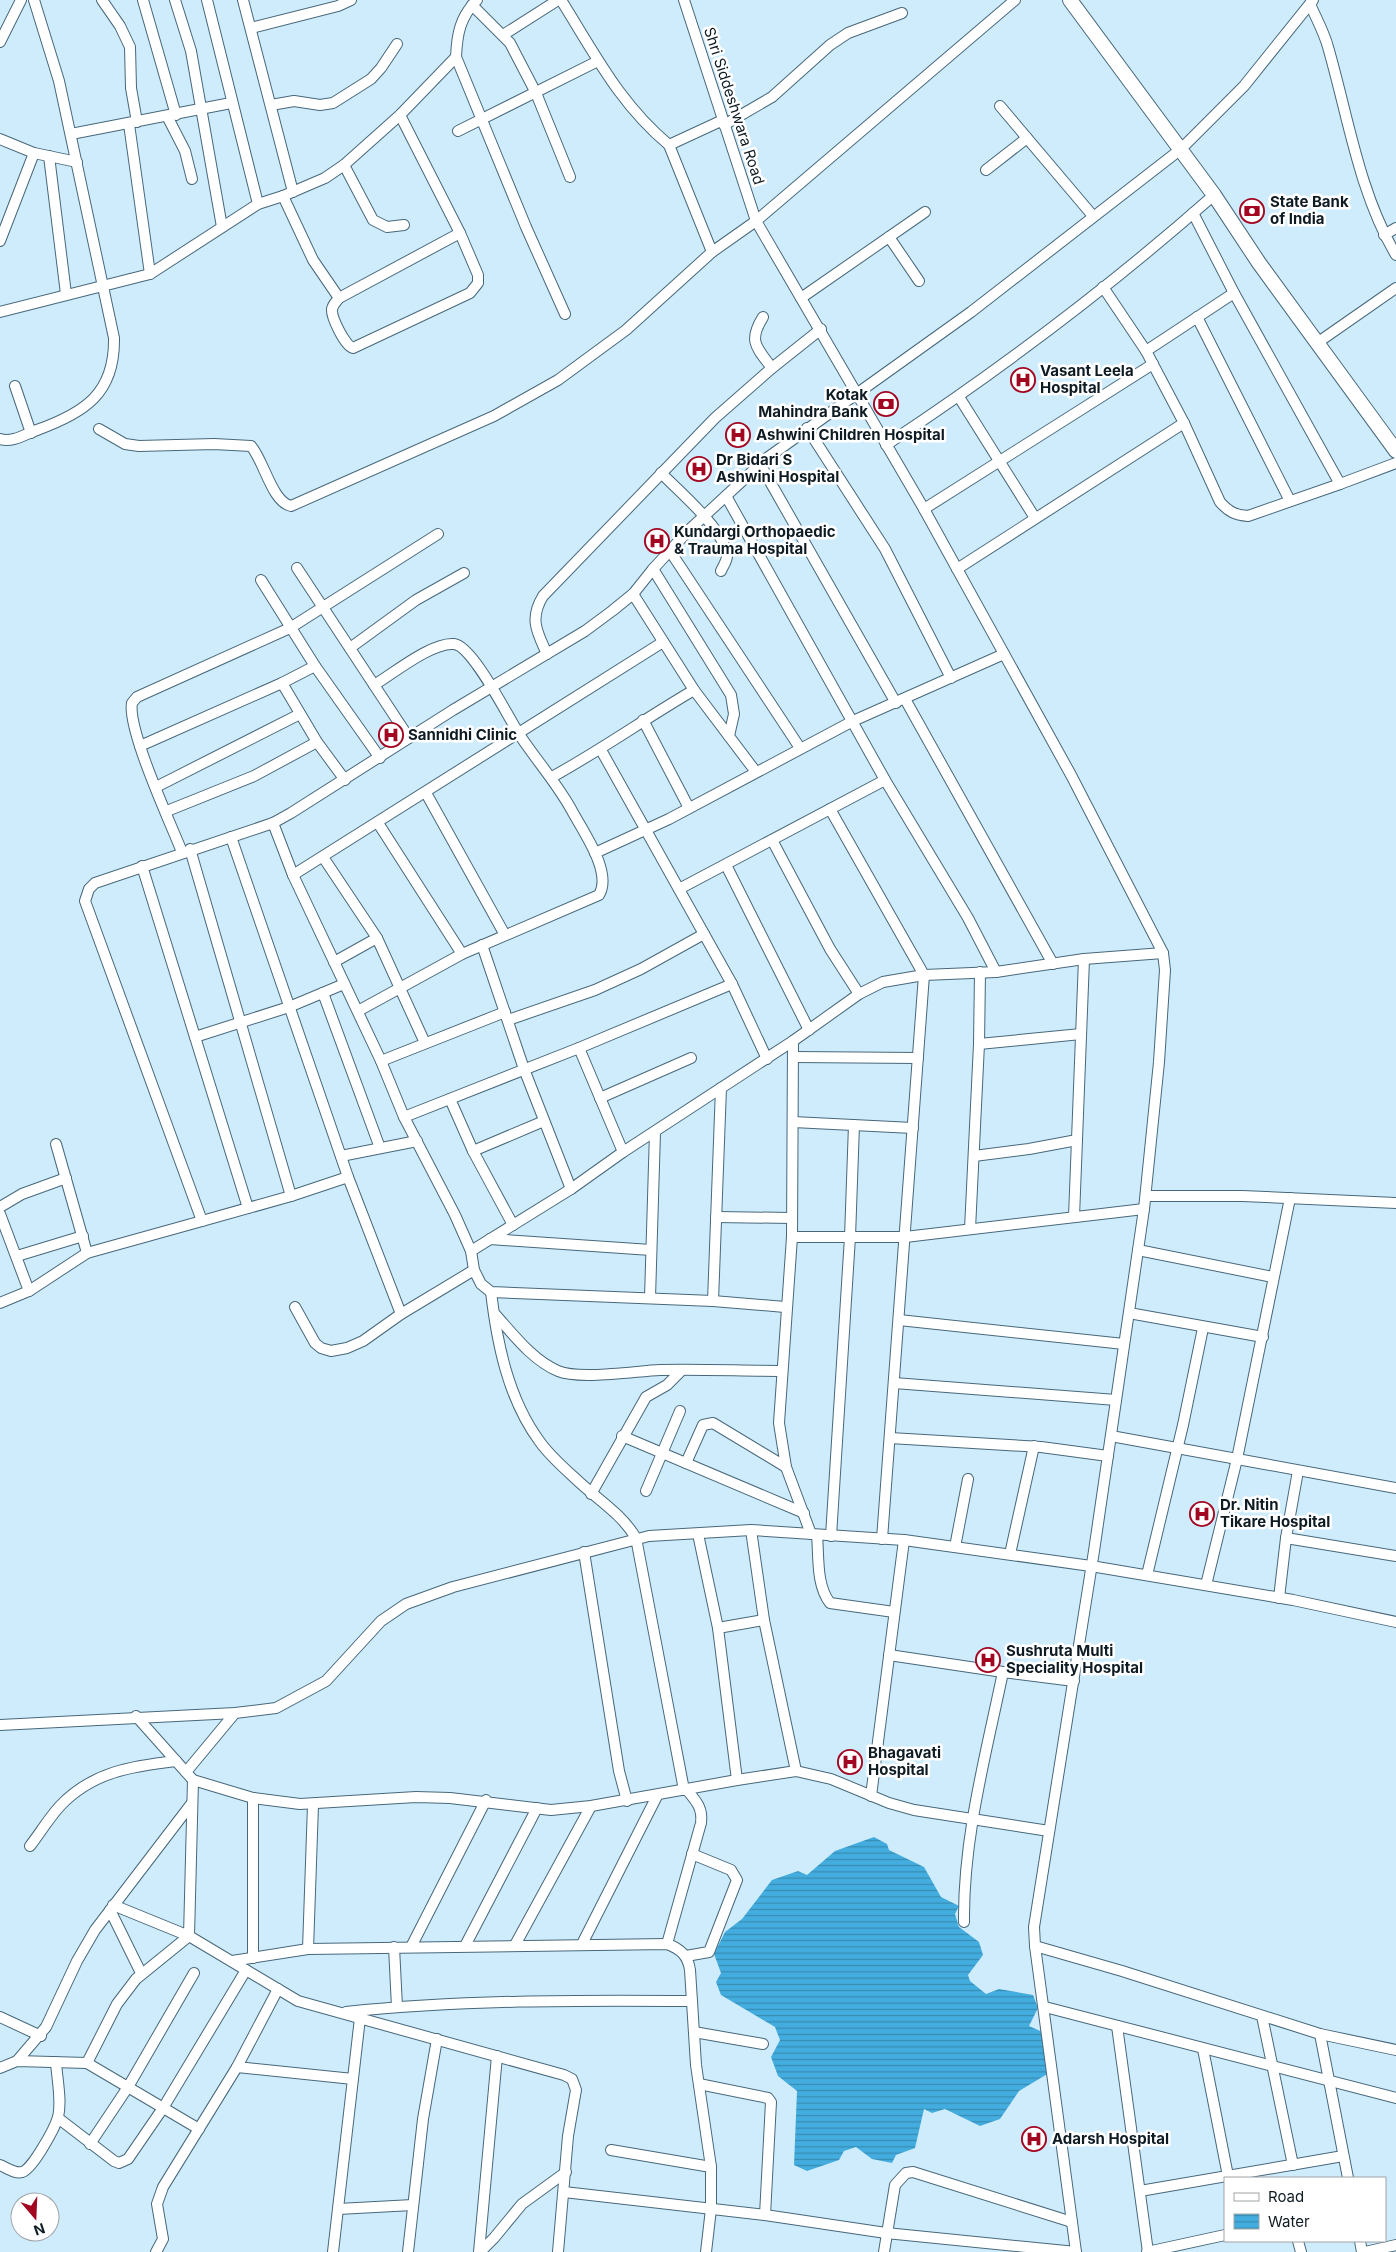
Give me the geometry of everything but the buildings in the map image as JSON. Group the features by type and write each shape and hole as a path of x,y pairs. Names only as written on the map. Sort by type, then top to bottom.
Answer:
{"main road":[{"path":"1070,0 1214,194 1258,264 1396,451"}],"street":[{"path":"0,42 21,0"},
{"path":"0,439 12,439 78,412 101,391 115,358 114,338 72,134 59,81 34,0"},
{"path":"102,0 120,26 130,47 133,123 150,274"},
{"path":"143,0 172,115 186,151 192,179"},
{"path":"175,0 191,51 222,227"},
{"path":"207,0 231,104 258,204"},
{"path":"243,0 270,105 288,194 313,260 339,298"},
{"path":"251,28 338,6 351,0"},
{"path":"503,35 559,0 619,93 645,125 669,145 712,252"},
{"name":"Shri Siddeshwara Road","path":"684,0 756,221 858,392 886,445 924,509 1103,835 1163,953"},
{"path":"100,429 125,444 140,446 214,444 251,446 259,456 276,495 284,504 291,506 494,416 558,380 626,330 712,252 756,221 1015,0"},
{"path":"202,1221 85,901 89,889 95,883 186,850 273,823 585,631 633,594 670,551 760,464 807,428 971,312 1092,216 1181,149 1244,86 1312,2"},
{"path":"1312,2 1328,45 1339,94 1384,235 1396,255"},
{"path":"565,314 456,58 457,34 461,22 474,3 510,43 536,93 570,177"},
{"path":"669,145 724,122 772,97 830,45 842,37 864,25 902,14"},
{"path":"270,105 294,101 320,105 333,103 371,78 381,68 397,44"},
{"path":"0,312 150,274 258,204 288,194 325,178 344,165 400,115 456,58"},
{"path":"458,131 598,61"},
{"path":"72,134 231,104"},
{"path":"1000,106 1092,216"},
{"path":"400,115 460,233 478,275 478,283 470,293 354,348 345,342 332,314 332,307 339,298 460,233"},
{"path":"986,170 1027,138"},
{"path":"0,139 34,153 77,162"},
{"path":"0,241 34,153"},
{"path":"49,156 66,294"},
{"path":"344,165 373,220 387,227 404,225"},
{"path":"886,445 959,397 1104,287 1214,194"},
{"path":"801,298 926,212"},
{"path":"1193,213 1234,293 1340,484"},
{"path":"1384,235 1396,228"},
{"path":"890,237 919,281"},
{"path":"1104,287 1146,350 1184,423 1220,502 1228,511 1236,515 1248,516 1396,463"},
{"path":"1317,343 1396,288"},
{"path":"1146,350 1234,293"},
{"path":"763,317 755,330 754,338 760,353 772,368"},
{"path":"1197,317 1290,501"},
{"path":"547,654 537,632 535,621 536,608 543,596 715,418 772,368 821,329"},
{"path":"924,509 1153,364"},
{"path":"15,386 31,432"},
{"path":"959,397 1035,518"},
{"path":"956,569 1184,423"},
{"path":"807,428 885,550 951,678"},
{"path":"760,464 901,701 1053,964"},
{"path":"661,473 704,517 724,547 726,560 722,571"},
{"path":"726,496 885,780 968,918 996,972"},
{"path":"292,1196 241,1022 186,850 156,788 140,746 130,710 132,703 137,697 290,628 323,605 438,534"},
{"path":"670,551 800,748"},
{"path":"297,568 409,738"},
{"path":"653,569 731,695 734,714 729,736"},
{"path":"350,648 416,600 464,573"},
{"path":"261,580 315,666 380,758"},
{"path":"633,594 694,690 756,772"},
{"path":"293,875 663,642"},
{"path":"358,1011 462,954 599,895 604,881 595,853 552,778 519,734 492,687 466,650 457,644 438,646 374,685"},
{"path":"595,853 689,808 853,721 1004,654"},
{"path":"140,746 282,683 315,666"},
{"path":"282,683 317,742 345,780"},
{"path":"552,778 601,750 643,720 694,690"},
{"path":"156,788 300,714"},
{"path":"643,720 689,808"},
{"path":"167,811 254,776 317,742"},
{"path":"601,750 732,984 767,1059"},
{"path":"679,889 885,780"},
{"path":"426,793 505,935"},
{"path":"830,809 924,975 906,1237 882,1539"},
{"path":"273,823 293,875 381,1061 404,1117 455,1215 471,1251 474,1270 481,1284 491,1292 713,1301 786,1307"},
{"path":"378,823 462,954"},
{"path":"232,837 348,1177 401,1314"},
{"path":"772,840 830,949 859,994"},
{"path":"323,857 377,938 425,1043"},
{"path":"726,865 809,1030"},
{"path":"142,866 248,1208"},
{"path":"381,1061 425,1043 506,1016 594,990 641,968 704,934"},
{"path":"334,962 377,938"},
{"path":"482,945 524,1069 571,1190"},
{"path":"471,1251 571,1190 623,1152 767,1059 859,994 883,982 924,975 996,972 1084,959 1163,953 1165,970 1159,1062 1146,1196 1092,1566 1034,1927 1076,2252 886,2233 765,2215 564,2192"},
{"path":"1074,1217 1084,959"},
{"path":"970,1229 979,1044 980,972"},
{"path":"195,1037 290,1007 344,984"},
{"path":"404,1117 579,1048 732,984"},
{"path":"323,993 380,1148"},
{"path":"979,1044 1082,1034"},
{"path":"793,1041 792,1237 779,1423 786,1467 814,1535 820,1582 824,1595 830,1603 894,1612"},
{"path":"579,1048 623,1152"},
{"path":"793,1057 918,1058"},
{"path":"600,1098 691,1058"},
{"path":"713,1301 721,1088"},
{"path":"450,1099 473,1151 513,1225"},
{"path":"473,1151 544,1121"},
{"path":"793,1122 913,1128"},
{"path":"832,1536 850,1237 854,1125"},
{"path":"650,1298 655,1132"},
{"path":"974,1156 1029,1150 1077,1140"},
{"path":"341,1156 417,1141"},
{"path":"56,1144 87,1253"},
{"path":"0,1303 29,1290 87,1253 292,1196 348,1177"},
{"path":"0,1207 22,1194 66,1178"},
{"path":"1146,1196 1290,1198 1396,1203"},
{"path":"1206,1585 1237,1460 1290,1198"},
{"path":"792,1237 906,1237 1144,1209"},
{"path":"0,1214 29,1290"},
{"path":"716,1217 792,1218"},
{"path":"16,1256 83,1236"},
{"path":"490,1239 651,1250"},
{"path":"1138,1250 1273,1277"},
{"path":"295,1307 315,1343 321,1348 331,1351 363,1341 401,1314 474,1270"},
{"path":"491,1292 493,1313 507,1373 515,1399 526,1420 552,1456 591,1494 619,1515 627,1523 636,1538 685,1790 699,1805 702,1813 667,1944"},
{"path":"493,1313 524,1346 544,1363 560,1372 579,1374 682,1370 782,1371"},
{"path":"1129,1313 1203,1328 1263,1337"},
{"path":"899,1320 1124,1344"},
{"path":"1147,1575 1203,1328"},
{"path":"591,1494 622,1436 646,1398 666,1385 682,1370"},
{"path":"894,1384 1116,1400"},
{"path":"646,1491 680,1411"},
{"path":"686,1463 703,1425 713,1423 786,1467"},
{"path":"622,1436 804,1513"},
{"path":"1111,1436 1396,1488"},
{"path":"890,1438 1034,1446 1108,1456"},
{"path":"1010,1554 1034,1446"},
{"path":"1279,1598 1286,1538 1298,1471"},
{"path":"955,1546 968,1479"},
{"path":"751,1530 764,1620 796,1772"},
{"path":"0,1725 276,1708 326,1681 382,1621 406,1604 453,1587 636,1538 751,1530 904,1540 1147,1575 1279,1598 1396,1622"},
{"path":"698,1534 718,1628 738,1780"},
{"path":"1286,1538 1396,1556"},
{"path":"871,1796 904,1540"},
{"path":"584,1552 619,1771 627,1801"},
{"path":"718,1628 764,1620"},
{"path":"889,1655 1074,1682"},
{"path":"964,1922 963,1899 974,1818 1003,1672"},
{"path":"189,1936 192,1802 190,1776 235,1712"},
{"path":"136,1716 190,1776 253,1798 313,1805 416,1797 486,1800 552,1810 627,1801 738,1780 796,1772 831,1779 871,1796 914,1810 1049,1831"},
{"path":"30,1846 59,1807 74,1792 89,1782 114,1771 176,1761"},
{"path":"582,1944 657,1796"},
{"path":"253,1798 253,1958"},
{"path":"411,1947 486,1800"},
{"path":"0,2068 17,2061 41,2036 77,1961 112,1908 165,1841 192,1802"},
{"path":"308,1949 313,1805"},
{"path":"514,1945 591,1806"},
{"path":"465,1946 537,1808"},
{"path":"686,1956 708,1952 737,1880 731,1870 692,1854"},
{"path":"112,1908 189,1936 298,2001 564,2075 576,2085 558,2252"},
{"path":"112,1908 141,1973"},
{"path":"87,2063 117,2004 141,1973 189,1936"},
{"path":"232,1961 308,1949 582,1944 667,1944 675,1947 686,1956 690,1970 699,2084 711,2167 711,2209 706,2252"},
{"path":"1035,1946 1084,1959 1320,2034 1396,2050"},
{"path":"394,1947 398,2007"},
{"path":"58,2118 114,2161 124,2162 163,2108 246,1970"},
{"path":"90,2144 128,2087 194,1972"},
{"path":"156,2252 163,2235 157,2204 163,2187 237,2067 278,1989"},
{"path":"341,2013 398,2007 554,2000 692,2002"},
{"path":"1045,2007 1329,2081 1395,2101"},
{"path":"1262,2016 1293,2165"},
{"path":"0,2017 41,2036"},
{"path":"333,2252 360,2018"},
{"path":"1117,2026 1148,2252 1224,2235"},
{"path":"694,2032 763,2044"},
{"path":"1320,2034 1348,2177"},
{"path":"408,2252 423,2119 437,2039"},
{"path":"1203,2048 1228,2176"},
{"path":"479,2252 497,2056"},
{"path":"17,2061 87,2063 199,2129"},
{"path":"0,2165 21,2173 30,2167 58,2118 56,2062"},
{"path":"237,2067 353,2079"},
{"path":"699,2084 768,2098 771,2102 765,2215"},
{"path":"611,2150 711,2167"},
{"path":"1140,2192 1343,2156"},
{"path":"479,2252 494,2238 522,2204 566,2172"},
{"path":"884,2252 895,2185 906,2173 913,2172 1072,2222"},
{"path":"338,2210 413,2205"},
{"path":"1363,2252 1396,2245"}],"water":[{"path":"874,1837 887,1844 889,1850 924,1867 941,1897 959,1906 955,1914 959,1927 979,1942 983,1955 968,1975 970,1981 986,1994 999,1989 1033,1995 1038,2008 1029,2026 1047,2034 1049,2073 1019,2091 1000,2119 980,2126 945,2109 932,2113 924,2109 915,2148 896,2155 892,2163 872,2159 856,2147 844,2151 839,2160 807,2171 794,2165 797,2091 778,2076 771,2057 780,2040 775,2027 721,1995 716,1982 721,1973 714,1954 725,1932 742,1919 772,1880 798,1871 807,1875 835,1851"}],"place":[{"name":"State Bank of India","path":"1252,211"},
{"name":"Vasant Leela Hospital","path":"1023,380"},
{"name":"Kotak Mahindra Bank","path":"886,404"},
{"name":"Ashwini Children Hospital","path":"738,435"},
{"name":"Dr Bidari S Ashwini Hospital","path":"699,469"},
{"name":"Kundargi Orthopaedic & Trauma Hospital","path":"657,541"},
{"name":"Sannidhi Clinic","path":"391,735"},
{"name":"Dr. Nitin Tikare Hospital","path":"1202,1514"},
{"name":"Sushruta Multi Speciality Hospital","path":"988,1660"},
{"name":"Bhagavati Hospital","path":"850,1762"},
{"name":"Adarsh Hospital","path":"1034,2139"}]}
